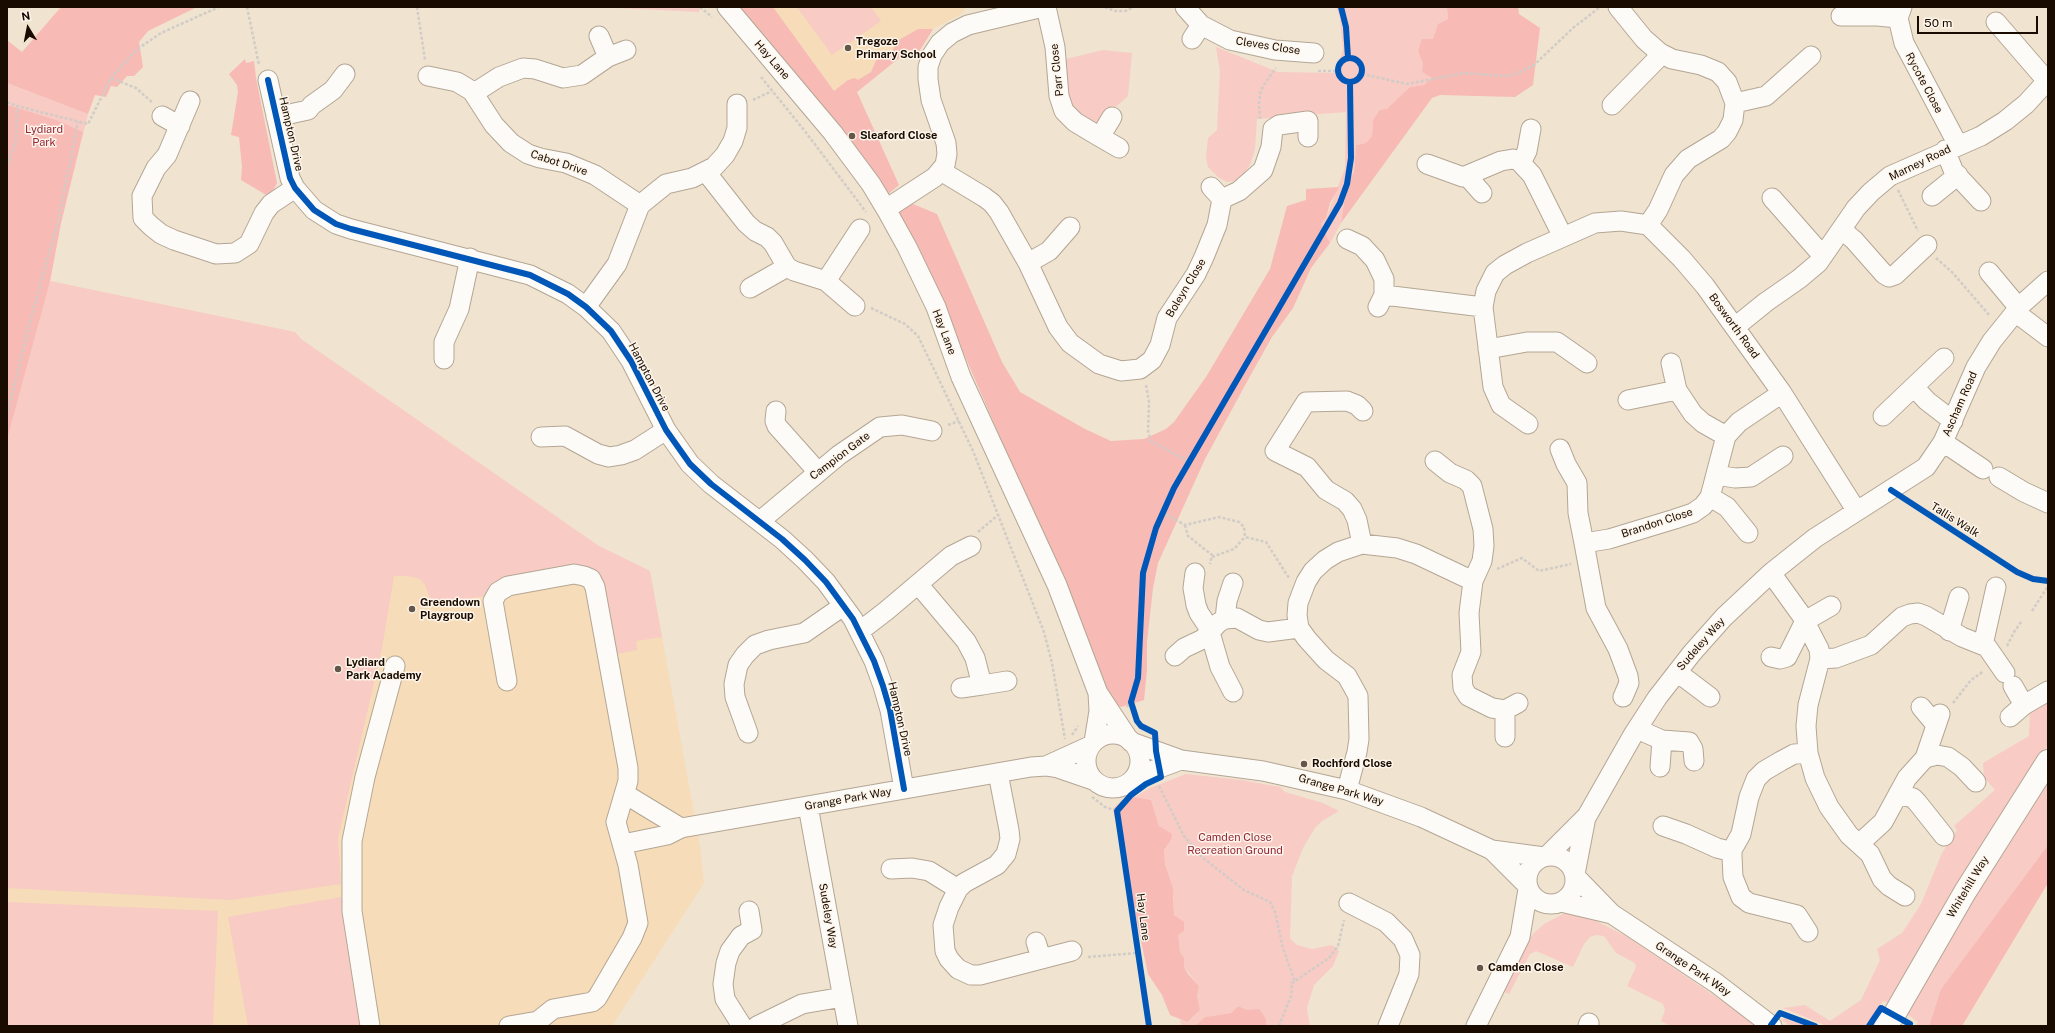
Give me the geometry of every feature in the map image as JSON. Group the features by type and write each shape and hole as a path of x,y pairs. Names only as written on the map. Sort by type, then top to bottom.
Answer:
{"main road":[{"name":"Whitehill Way","path":"1890,1022 1965,892 2048,761"}],"street":[{"name":"Parr Close","path":"1045,7 1055,47 1061,105 1075,122 1119,148"},
{"path":"886,209 925,184 941,171 947,154 946,143 929,89 928,67 932,55 946,38 968,25 1045,7"},
{"name":"Cleves Close","path":"1186,7 1197,32 1254,46 1314,53"},
{"path":"1528,424 1501,406 1495,394 1483,307 1495,273 1505,265 1563,237 1603,221 1621,221 1648,225 1658,210 1674,175 1688,159 1721,139 1727,132 1733,120 1736,103 1727,82 1718,72 1702,65 1672,59 1662,54 1644,39 1627,9"},
{"name":"Rycote Close","path":"1841,16 1877,16 1900,13 1904,43 1952,147 1958,175 1981,201"},
{"name":"Hay Lane","path":"722,15 833,133 871,184 886,209 907,247 936,307 973,403 1057,584 1098,693 1130,741"},
{"path":"1996,22 2048,81"},
{"path":"598,36 608,57"},
{"path":"474,93 499,77 523,68 535,69 564,78 582,75 608,57 626,50"},
{"path":"1612,105 1662,54"},
{"path":"1736,103 1766,96 1811,56"},
{"name":"Hampton Drive","path":"276,117 308,110 312,104 333,90 346,74"},
{"name":"Cabot Drive","path":"428,76 457,82 474,93 494,126 511,143 540,158 566,163 595,175 640,205"},
{"name":"Hampton Drive","path":"268,80 287,167 295,188 314,210 336,224 530,275 568,294 586,307 611,331 624,348 666,430 690,464 711,484 760,521 805,560 826,582 860,631 884,686 890,710 904,789"},
{"name":"Marney Road","path":"1735,327 1766,302 1799,279 1823,256 1861,203 1890,176 1952,147 1981,136 2005,121 2026,104 2048,81"},
{"path":"190,101 167,155 156,168 142,196 143,218 161,234 216,254 235,253 249,244 264,213 271,204 295,188"},
{"path":"586,307 617,264 640,205 666,184 692,178 706,172 714,167 725,155 733,141 737,128 737,104"},
{"path":"162,116 180,126"},
{"path":"1100,137 1112,117"},
{"name":"Boleyn Close","path":"1140,369 1146,366 1156,354 1167,318 1202,263 1217,225 1224,192 1263,170 1271,148 1273,129 1279,125 1308,121 1308,137"},
{"path":"1521,162 1527,151 1531,129"},
{"path":"1427,164 1459,176 1467,176 1502,161 1513,159 1521,162 1534,180 1563,237"},
{"path":"941,171 992,203 1028,263 1058,327 1070,343 1099,364 1121,370 1140,369"},
{"path":"706,172 746,223 755,231 767,237 773,243 787,267"},
{"path":"1932,196 1958,175"},
{"path":"1467,176 1482,193"},
{"path":"1772,198 1823,256"},
{"path":"830,276 864,222"},
{"name":"Bosworth Road","path":"1648,225 1682,259 1735,327 1782,393 1856,510"},
{"path":"1028,263 1049,251 1070,227"},
{"path":"1842,230 1854,240 1884,274 1889,277 1895,275 1927,245"},
{"path":"1347,239 1369,251 1382,294 1483,307"},
{"path":"444,359 444,342 459,309 470,258"},
{"path":"750,288 787,267 830,276 860,305"},
{"path":"1989,272 2017,310 2048,337"},
{"name":"Ascham Road","path":"1856,510 1919,473 1934,458 1953,421 1983,355 2017,310 2048,281"},
{"path":"1490,358 1527,342 1557,342 1587,363"},
{"path":"1883,416 1944,358"},
{"path":"1671,363 1677,390 1694,414 1703,423 1726,436"},
{"path":"1914,387 1927,401 1953,421"},
{"path":"1628,400 1677,390"},
{"name":"Brandon Close","path":"1586,552 1609,538 1693,513 1704,506 1710,497 1726,436 1739,422 1782,393"},
{"path":"1362,544 1357,520 1352,509 1345,502 1326,490 1307,466 1275,451 1306,402 1346,401 1357,405 1363,411"},
{"path":"776,411 775,421 777,426 818,472"},
{"name":"Campion Gate","path":"760,521 852,445 880,427 902,425 932,430"},
{"path":"542,436 565,436 598,454 609,457 621,456 635,450 666,430"},
{"path":"1943,442 1991,473 2024,492 2044,501"},
{"path":"1560,448 1566,464 1577,483 1578,513 1586,552 1592,620 1618,649 1628,676 1629,683 1623,697"},
{"path":"1716,475 1735,478 1751,477 1783,456"},
{"path":"1435,461 1472,486 1484,537 1484,553 1476,575 1469,613 1471,652 1462,675 1461,682 1468,696 1492,708 1511,707 1505,737"},
{"path":"1710,497 1727,507 1748,533"},
{"name":"Sudeley Way","path":"1546,856 1587,816 1637,729 1677,672 1711,631 1771,573 1815,538 1856,510"},
{"path":"1346,790 1359,739 1358,696 1347,676 1316,650 1299,628 1298,603 1302,589 1313,570 1324,560 1351,546 1362,544 1397,548 1476,575"},
{"path":"860,631 951,556 971,546"},
{"path":"1195,573 1193,588 1199,613 1218,625"},
{"path":"1771,573 1805,621 1814,637 1820,659 1808,705 1806,726 1808,753 1815,778 1829,807 1849,835 1864,849 1882,879 1889,886 1905,896"},
{"path":"507,680 493,601 498,592 508,586 574,574 591,579 595,587 628,768 625,794 616,822 623,844 638,923 632,938 597,998 592,1002 552,1009 538,1021 510,1026"},
{"path":"1233,583 1218,625 1220,667 1233,692"},
{"path":"918,584 966,641 975,658 982,685"},
{"path":"1985,646 1996,587"},
{"path":"1949,631 1959,597"},
{"path":"748,733 735,697 734,684 738,665 745,655 755,645 769,640 804,633 843,606"},
{"path":"1771,656 1780,659 1788,657 1805,621 1832,606"},
{"path":"1820,659 1836,658 1870,646 1902,617 1918,613 1926,616 1949,631 1985,646 2009,679 2017,711 2048,691"},
{"path":"1176,656 1184,648 1203,639 1218,625 1238,618 1259,630 1268,632 1299,628"},
{"path":"370,1026 352,911 352,841 365,777 395,666"},
{"path":"1677,672 1710,697"},
{"path":"961,688 1007,681"},
{"name":"Hay Lane","path":"1092,744 1099,711 1098,693"},
{"path":"1864,849 1883,822 1907,778 1925,758 1938,720 1921,707"},
{"path":"1637,729 1662,740 1685,740 1689,742 1693,749 1694,761"},
{"name":"Grange Park Way","path":"623,844 667,835 689,827 904,789 1046,766 1092,744 1103,736 1114,734 1182,760 1263,770 1346,790 1421,816 1492,850 1546,856"},
{"path":"1660,767 1662,740"},
{"path":"1130,741 1136,747 1140,758 1139,768 1135,777"},
{"path":"1092,744 1087,755 1086,764 1093,780"},
{"path":"1808,753 1794,754 1764,771 1756,780 1749,797 1742,834 1732,850 1733,877 1741,897 1749,903 1797,915 1808,932"},
{"path":"1925,758 1937,755 1948,757 1962,767 1976,782"},
{"name":"Grange Park Way","path":"1046,766 1058,768 1093,780 1104,787 1114,788 1127,784 1135,777 1158,773 1182,760"},
{"path":"998,773 1010,839 1006,854 997,865 964,883 958,889 946,916 943,935 949,959 958,969 971,974 988,974 1039,950 1072,951"},
{"path":"625,794 689,827"},
{"path":"1898,794 1913,798 1944,836"},
{"name":"Sudeley Way","path":"808,806 848,1026"},
{"name":"Sudeley Way","path":"1575,876 1587,816"},
{"path":"1663,826 1686,834 1717,848 1732,850"},
{"name":"Grange Park Way","path":"1492,850 1528,887"},
{"path":"1481,1024 1520,937 1528,887 1527,876 1530,868 1536,861 1546,856 1556,856 1565,860 1571,866 1575,876 1573,892 1558,903 1520,937"},
{"path":"891,869 912,868 929,872 958,889"},
{"name":"Grange Park Way","path":"1575,876 1612,914 1716,983 1771,1026"},
{"path":"1528,887 1533,896 1541,902 1558,903"},
{"path":"1349,903 1386,922 1403,939 1410,955 1409,974 1388,1026"},
{"name":"Grange Park Way","path":"1558,903 1612,914"},
{"path":"742,1026 725,999 722,984 723,974 730,951 741,936 757,936 749,911"},
{"path":"758,1026 802,1004 843,997"}],"path":[{"path":"7,102 17,106 88,124 111,78 136,50 161,33 219,7"},
{"path":"247,7 263,81 268,80"},
{"path":"417,7 428,76"},
{"path":"700,7 722,15"},
{"path":"1105,7 1115,11 1125,11 1134,7"},
{"path":"1362,74 1407,84 1464,74 1505,76 1516,74 1534,65 1573,28 1600,7"},
{"path":"1340,64 1338,71 1341,78"},
{"path":"1358,80 1362,74 1362,67"},
{"path":"758,73 817,146 864,222"},
{"path":"111,78 136,88 149,100 162,108 162,116"},
{"path":"7,166 16,140 17,106"},
{"path":"7,415 29,326 58,221 78,122"},
{"path":"860,305 905,324 918,336 973,451 1019,564 1044,632 1052,663 1065,740"},
{"path":"1140,369 1148,393 1148,431 1151,441 1188,462"},
{"path":"1184,469 1192,455"},
{"path":"1163,512 1185,525 1213,518 1234,520 1244,527 1245,537 1234,549 1212,557"},
{"path":"971,546 978,532 998,515"},
{"path":"1245,537 1266,542 1293,583 1302,589"},
{"path":"1476,575 1486,571 1498,569 1522,558 1539,571 1586,552"},
{"path":"2032,611 2048,586"},
{"path":"1133,693 1131,702 1133,708"},
{"path":"1158,773 1174,817 1192,847 1216,870 1244,890 1270,902 1276,912 1283,948 1295,982"},
{"path":"1118,818 1117,811 1121,805"},
{"path":"1279,1026 1291,996 1292,983 1329,958 1338,946 1349,903"},
{"path":"1072,951 1079,957 1137,953"},
{"path":"1771,1026 1780,1013 1815,1026"}],"shaded area":[{"name":"Tregoze Primary School","path":"773,7 965,7 963,13 933,29 918,29 897,41 890,55 877,58 871,72 858,81 848,80 834,91"},
{"name":"Lydiard Park Academy","path":"50,281 295,332 301,339 599,546 650,571 700,846 704,883 612,1026 7,1026 7,439"}],"green space":[{"path":"61,7 197,7 148,31 139,42 143,67 134,76 127,76 117,87 111,86 106,97 95,95 88,114 7,83 7,40 22,52"},
{"path":"325,7 385,7 377,8"},
{"path":"597,7 700,7 699,12"},
{"path":"739,7 773,7 834,91 848,80 855,78 858,80 871,72 877,58 890,55 897,41 918,29 933,29 919,52 909,50 857,92 899,185 887,195 743,16 743,12"},
{"path":"797,7 871,7 881,21 832,55"},
{"path":"1336,7 1447,7 1448,19 1438,24 1433,39 1418,51 1423,64 1422,72 1432,78 1424,85 1410,87 1387,110 1373,120 1372,136 1366,143 1356,145 1354,173 1347,183 1341,223 1330,243 1321,224 1326,218 1345,168 1346,112 1257,119 1255,149 1250,165 1235,181 1227,182 1218,177 1208,167 1206,158 1208,138 1217,130 1220,71 1216,47 1278,72 1335,73 1343,50 1340,18"},
{"path":"1447,7 1518,7 1519,14 1540,28 1533,85 1515,97 1440,95 1432,98 1341,223 1347,183 1354,173 1356,145 1366,143 1372,136 1373,120 1380,110 1387,109 1410,87 1424,85 1432,78 1422,72 1423,64 1418,51 1422,39 1433,39 1438,24 1448,19"},
{"path":"1103,50 1132,53 1128,96 1109,113 1105,113 1098,121 1094,122 1075,111 1062,88 1067,77 1063,62 1066,59"},
{"path":"245,59 246,63 254,61 277,183 273,191 268,196 241,180 242,167 239,137 231,135 238,92 237,85 229,74"},
{"path":"7,83 88,114 61,223 50,281 295,332 301,339 599,546 650,571 662,637 636,641 637,650 611,655 596,579 493,591 484,593 484,596 433,606 425,585 420,579 408,576 394,576 382,648 338,838 341,884 231,900 7,888"},
{"name":"Lydiard Park","path":"7,105 56,120 83,132 61,223 50,281 7,439"},
{"path":"1339,187 1330,203 1326,218 1321,224 1330,243 1311,268 1293,308 1272,337 1205,459 1158,563 1153,588 1147,642 1147,670 1144,700 1121,707 1112,702 1042,534 931,278 898,213 905,206 913,204 937,214 1002,362 1020,392 1085,429 1111,441 1144,439 1166,429 1174,422 1206,377 1270,269 1287,206 1306,200 1306,189"},
{"path":"2048,701 2048,745 2025,779 1890,1003 1883,1001 1865,1026 1827,1026 1783,1008 1805,1005 1830,1021 1861,1000 1880,960 1877,949 1902,933 1921,904 1942,853 1957,830 1954,826 1995,790 1984,777 1983,763 2029,736 2030,713"},
{"name":"Camden Close Recreation Ground","path":"1186,774 1241,780 1280,787 1285,792 1323,803 1339,811 1322,821 1315,828 1303,848 1292,876 1290,938 1297,945 1312,949 1332,945 1339,951 1333,966 1314,985 1307,1008 1310,1026 1266,1026 1266,1019 1238,1006 1231,1013 1205,1017 1195,1026 1181,1026 1180,1019 1189,1022 1200,1010 1197,996 1199,986 1184,967 1184,958 1180,952 1178,935 1184,931 1174,915 1174,896 1165,864 1164,850 1171,840 1159,826 1151,800 1135,797 1150,788"},
{"path":"2048,777 2048,845 1941,989 1929,1026 1916,1026 1918,1022 1906,1013 1978,884"},
{"path":"1135,797 1151,800 1159,826 1172,834 1171,840 1164,850 1165,864 1173,889 1174,915 1184,922 1184,931 1178,935 1180,952 1184,958 1184,967 1199,986 1197,996 1200,1010 1188,1022 1170,1015 1162,995 1148,974 1113,809 1122,800"},
{"path":"2048,845 2048,883 1962,1026 1929,1026 1941,989"},
{"path":"341,897 364,1026 248,1026 228,917"},
{"path":"7,902 218,911 213,1026 7,1026"},
{"path":"1563,914 1575,914 1590,918 1626,936 1759,1026 1670,1026 1661,1021 1665,1010 1663,1004 1627,986 1636,967 1635,963 1616,953 1604,936 1596,935 1590,937 1584,944 1573,967 1536,951 1530,954 1509,994 1502,991 1525,946 1533,934 1544,924"},
{"path":"1238,1006 1247,1010 1259,1009 1266,1019 1266,1026 1195,1026 1205,1017 1231,1013"},
{"path":"1785,1018 1807,1026 1790,1026 1782,1020"}],"cycle path":[{"path":"1341,7 1346,27 1348,58"},
{"path":"1350,58 1359,61 1362,70 1359,79 1350,82 1341,79 1338,70 1341,61 1350,58"},
{"path":"268,80 290,178 295,188 314,210 336,224 351,229 530,275 568,294 586,307 611,331 631,361 666,430 690,464 711,484 782,539 805,560 826,582 853,619 874,661 883,686 890,710 904,789"},
{"path":"1149,1026 1117,811 1131,795 1146,784 1161,777 1156,751 1155,733 1141,726 1137,721 1131,702 1138,678 1143,573 1156,528 1174,488 1340,203 1347,184 1351,158 1350,83"},
{"name":"Tallis Walk","path":"1891,490 2017,572 2033,579 2048,581"},
{"path":"1869,1026 1881,1008 1910,1024 1909,1026"},
{"path":"1771,1025 1780,1013 1815,1026"}],"place":[{"name":"Tregoze Primary School","path":"848,48"},
{"name":"Sleaford Close","path":"852,136"},
{"name":"Greendown Playgroup","path":"412,609"},
{"name":"Lydiard Park Academy","path":"338,669"},
{"name":"Rochford Close","path":"1304,764"},
{"name":"Camden Close","path":"1480,968"}]}
